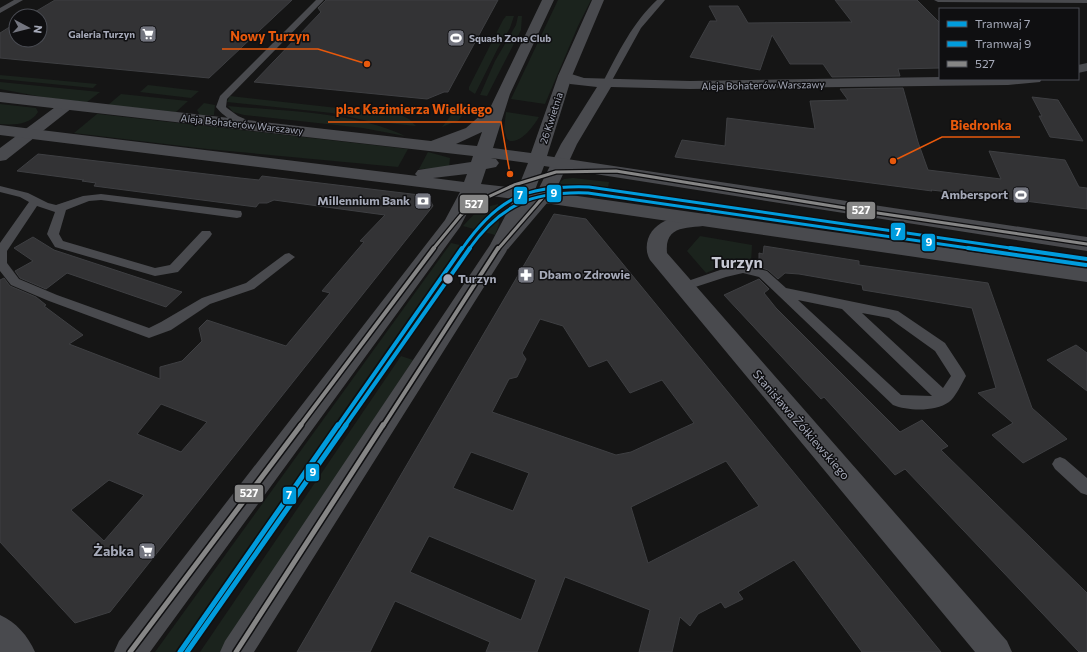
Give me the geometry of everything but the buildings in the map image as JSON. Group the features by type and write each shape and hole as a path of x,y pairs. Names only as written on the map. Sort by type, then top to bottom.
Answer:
{"street":[{"path":"130,652 446,232 463,206 471,188 497,109 548,0"},
{"name":"26 Kwietnia","path":"538,160 550,117 565,76 598,0"},
{"name":"26 Kwietnia","path":"565,76 577,82 607,82"},
{"name":"Aleja Bohaterów Warszawy","path":"607,82 690,85 1024,80"},
{"path":"498,247 545,193 579,126 607,82"},
{"name":"Aleja Bohaterów Warszawy","path":"0,98 421,145"},
{"path":"0,156 67,105"},
{"path":"421,145 449,141 464,136 481,125 497,109"},
{"path":"497,109 500,136 508,155 528,186 572,201 1087,275"},
{"path":"508,155 529,140 550,117"},
{"path":"0,130 499,191 528,186 558,167"},
{"path":"421,145 481,159"},
{"path":"393,179 481,159 508,155 538,160 558,167 622,172 865,211 1087,244"},
{"path":"481,159 502,198 504,218 498,247"},
{"path":"236,652 431,354 498,247 528,186 538,160"},
{"path":"446,232 465,211 475,203 499,191"},
{"name":"Stanisława Żółkiewskiego","path":"710,220 678,223 666,229 656,238 655,248 657,255 996,652"},
{"path":"0,631 19,652"}],"lane":[{"path":"0,4 6,0"},
{"path":"0,11 19,0"},
{"path":"253,126 225,112 221,107 223,98 320,0"},
{"path":"607,82 623,52 649,13 661,0"},
{"path":"938,0 1087,1"},
{"path":"0,189 24,195 48,208 61,210 86,199 101,198 237,214"},
{"path":"35,201 14,230 2,251 1,264 15,282 53,298 149,333 166,326 206,301 250,286 290,257"},
{"path":"61,210 53,234 59,244 155,272 174,269 206,234"},
{"path":"684,287 742,269 763,274 782,292 898,401 929,403 944,398 959,376 940,347 894,314 782,292"},
{"path":"845,304 944,398"},
{"path":"1060,464 1087,488"}],"shaded area":[{"path":"558,0 591,0 578,26 545,104 511,99"},
{"path":"506,16 514,16 510,28 498,48 475,94 469,90 469,87"},
{"path":"518,16 522,16 521,30 487,96 480,95 495,61 516,25"},
{"path":"0,75 97,84 93,88 0,79"},
{"path":"0,82 100,92 87,102 48,98 0,89"},
{"path":"148,85 199,91 191,98 140,92"},
{"path":"121,94 188,101 176,112 108,105"},
{"path":"230,96 401,115 409,119 416,126 368,121 332,113 227,102"},
{"path":"204,103 215,105 214,115 200,115 197,110"},
{"path":"0,104 36,108 38,112 31,120 26,122 16,124 0,124"},
{"path":"228,106 295,111 341,117 385,128 405,136 363,128 244,115 233,112"},
{"path":"468,106 459,120 442,127 452,114"},
{"path":"506,112 539,117 523,136 514,141 510,141 507,139 504,129"},
{"path":"97,114 408,149 398,167 207,149 74,133"},
{"path":"428,152 450,158 449,168 419,169"},
{"path":"573,178 609,182 608,188 561,184 560,182 564,179"},
{"path":"498,204 499,224 495,235 463,226 479,209"},
{"path":"700,236 752,245 751,264 718,268 706,273 687,251"},
{"path":"451,243 460,245 175,652 155,652"},
{"path":"401,356 413,360 220,652 200,652"}],"tram line":[{"name":"7","path":"180,652 477,227 502,205 527,192 556,187 589,187 1087,259"},
{"name":"9","path":"187,652 482,231 494,219 518,203 543,195 572,192 588,193 1086,265"}],"transit line":[{"name":"527","path":"130,652 446,232 461,215 475,203 514,185 556,172 616,171 857,210 1087,244"},
{"name":"527","path":"236,652 499,247 544,196"}],"place":[{"name":"Galeria Turzyn","path":"148,34"},
{"name":"Squash Zone Club","path":"456,38"},
{"name":"Nowy Turzyn","path":"367,64"},
{"name":"Biedronka","path":"893,161"},
{"name":"plac Kazimierza Wielkiego","path":"510,174"},
{"name":"Ambersport","path":"1021,195"},
{"name":"Millennium Bank","path":"423,201"},
{"name":"Dbam o Zdrowie","path":"526,275"},
{"name":"Turzyn","path":"448,279"},
{"name":"Żabka","path":"147,551"}],"district":[{"name":"Turzyn","path":"737,262"}]}
